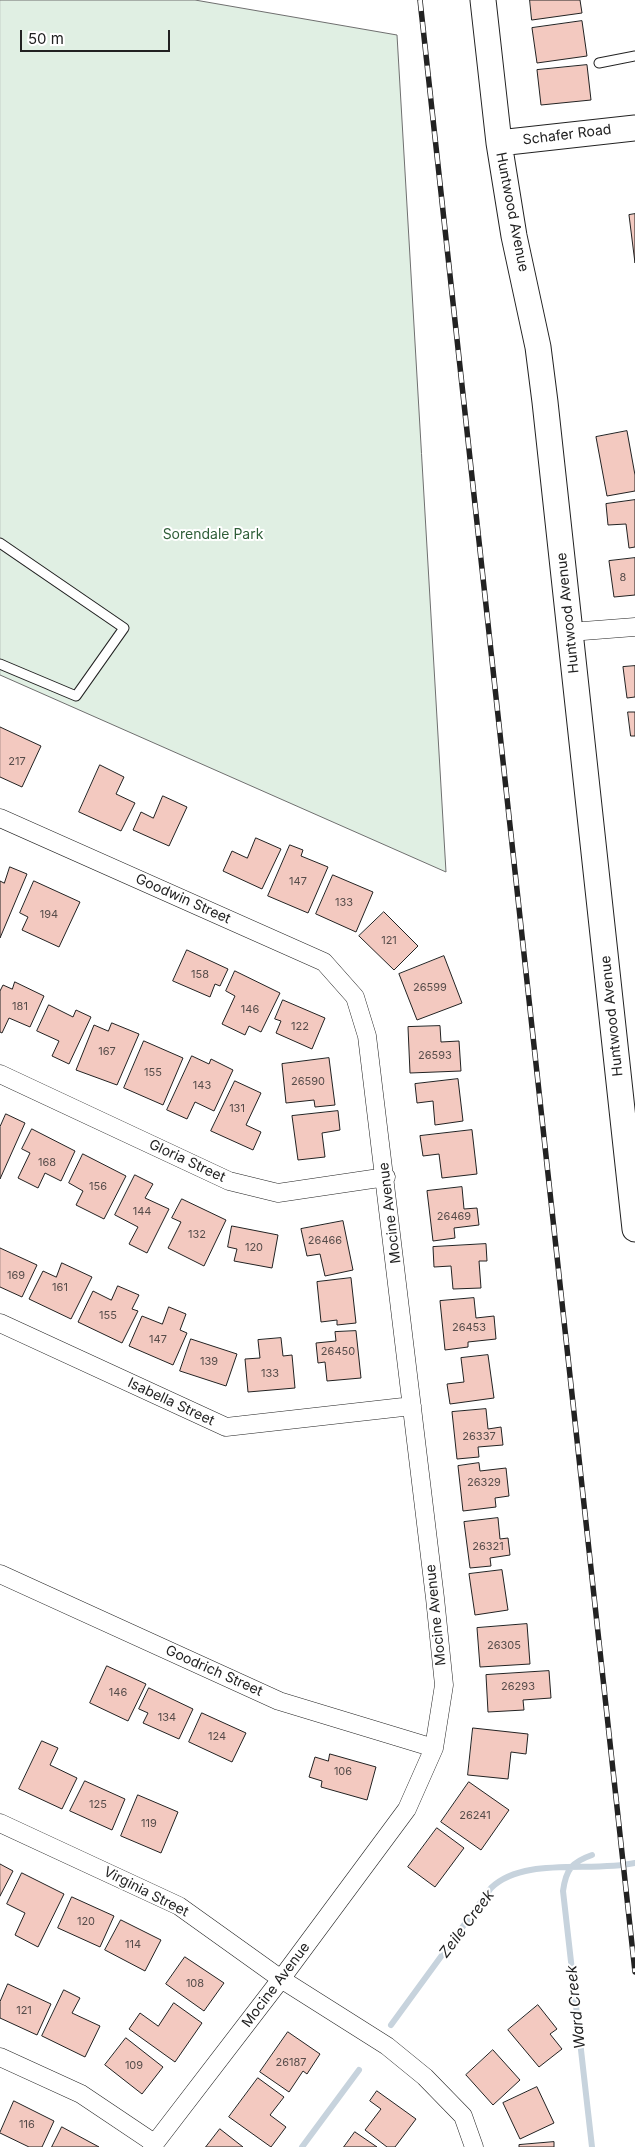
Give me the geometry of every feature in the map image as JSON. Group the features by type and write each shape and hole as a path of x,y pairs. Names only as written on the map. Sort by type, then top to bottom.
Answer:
{"street":[{"name":"Huntwood Avenue","path":"483,0 499,143 514,236 528,292 538,347 635,1229"},
{"name":"Schafer Road","path":"499,143 635,128"},
{"path":"570,632 635,627"},
{"name":"Goodwin Street","path":"0,818 324,962 355,997"},
{"name":"Mocine Avenue","path":"153,2145 281,1980 407,1808 434,1748 444,1685 386,1177 367,1036 355,997"},
{"name":"Gloria Street","path":"0,1074 229,1181 278,1193 386,1177"},
{"name":"Isabella Street","path":"0,1324 226,1427 412,1406"},
{"name":"Goodrich Street","path":"0,1574 279,1701 434,1748"},
{"name":"Virginia Street","path":"0,1823 179,1906 281,1980 387,2046 425,2077 463,2116 474,2147"},
{"path":"0,2057 81,2094 153,2145"}],"lane":[{"path":"599,63 635,56"},
{"path":"0,543 124,628 76,696 0,664"}],"green space":[{"name":"Sorendale Park","path":"0,0 195,0 397,35 446,872 0,675"}],"building":[{"path":"530,0 580,0 582,13 532,20"},
{"path":"582,21 587,56 537,63 532,28"},
{"path":"587,65 591,100 541,105 537,70"},
{"path":"635,214 635,263 629,215"},
{"path":"627,431 635,475 635,491 607,496 596,437"},
{"path":"635,500 635,547 629,548 626,524 608,525 606,504"},
{"path":"635,558 635,595 614,597 609,561"},
{"path":"635,666 635,697 627,698 623,667"},
{"path":"628,712 635,712 635,736 631,736"},
{"path":"0,727 41,746 22,787 0,777"},
{"path":"100,765 124,777 116,794 135,803 121,831 79,812"},
{"path":"163,796 187,807 169,846 133,830 141,812 153,818"},
{"path":"256,838 281,849 262,889 223,871 232,851 247,858"},
{"path":"290,845 303,850 301,856 328,867 308,913 268,896"},
{"path":"10,867 27,874 0,938 0,881 4,883"},
{"path":"333,875 373,892 356,932 316,914"},
{"path":"34,881 80,902 59,947 22,930 28,917 20,913"},
{"path":"384,912 418,946 394,970 359,936"},
{"path":"187,950 228,969 220,986 215,984 210,997 173,981"},
{"path":"444,956 462,1003 417,1020 399,974"},
{"path":"235,971 280,993 261,1032 249,1026 245,1035 222,1024 235,996 226,991"},
{"path":"15,982 44,996 30,1027 9,1018 2,1033 0,1032 0,991 3,985 12,989"},
{"path":"283,1000 325,1018 312,1049 276,1033 281,1021 275,1019"},
{"path":"49,1005 73,1017 76,1010 91,1017 69,1064 52,1056 59,1041 37,1031"},
{"path":"112,1023 139,1034 117,1085 76,1070 94,1025 108,1031"},
{"path":"440,1026 441,1042 459,1041 461,1071 410,1073 408,1027"},
{"path":"144,1041 183,1058 163,1105 124,1088"},
{"path":"192,1056 209,1064 211,1059 233,1070 214,1111 195,1102 187,1119 167,1110"},
{"path":"329,1058 335,1105 315,1107 314,1100 286,1103 282,1064"},
{"path":"458,1079 463,1121 435,1125 433,1101 417,1103 415,1084"},
{"path":"235,1081 261,1093 246,1125 261,1132 253,1150 211,1131"},
{"path":"338,1111 340,1130 322,1133 325,1157 298,1160 292,1116"},
{"path":"6,1114 25,1123 0,1179 0,1127"},
{"path":"32,1129 75,1151 61,1181 45,1173 38,1188 18,1178 30,1153 22,1149"},
{"path":"472,1130 477,1174 442,1178 439,1154 423,1156 420,1136"},
{"path":"83,1154 126,1176 104,1219 76,1205 83,1191 69,1183"},
{"path":"135,1175 153,1184 145,1198 169,1209 147,1253 129,1244 138,1227 115,1215"},
{"path":"462,1187 464,1209 477,1208 479,1225 454,1228 455,1238 433,1241 427,1191"},
{"path":"182,1199 226,1220 204,1266 168,1248 181,1222 172,1218"},
{"path":"343,1221 353,1270 325,1276 320,1254 307,1256 301,1229"},
{"path":"232,1226 278,1235 272,1268 234,1261 237,1249 228,1247"},
{"path":"486,1244 487,1261 479,1261 481,1288 453,1289 451,1266 434,1267 433,1247"},
{"path":"0,1248 37,1265 22,1297 0,1287"},
{"path":"62,1263 92,1277 71,1319 29,1299 43,1271 56,1277"},
{"path":"351,1278 356,1323 337,1325 337,1320 321,1322 317,1282"},
{"path":"118,1286 139,1295 132,1309 138,1311 122,1343 78,1322 93,1291 111,1300"},
{"path":"474,1298 476,1318 494,1316 496,1339 468,1342 468,1347 445,1350 440,1301"},
{"path":"169,1307 186,1314 180,1330 187,1333 173,1365 129,1346 142,1316 162,1324"},
{"path":"356,1331 361,1378 327,1381 325,1362 318,1363 316,1343 336,1341 335,1332"},
{"path":"281,1338 283,1356 292,1355 295,1388 248,1392 245,1359 260,1358 258,1340"},
{"path":"191,1339 237,1354 226,1386 180,1371"},
{"path":"488,1355 494,1398 450,1404 447,1384 464,1382 461,1358"},
{"path":"486,1409 488,1429 501,1427 503,1445 478,1447 479,1457 457,1459 452,1412"},
{"path":"479,1463 480,1471 506,1468 509,1496 495,1498 496,1507 463,1511 458,1466"},
{"path":"498,1518 500,1539 508,1538 510,1555 490,1558 491,1566 470,1568 464,1522"},
{"path":"502,1570 508,1610 475,1615 469,1574"},
{"path":"527,1624 530,1664 480,1667 477,1628"},
{"path":"107,1666 146,1684 128,1721 90,1703"},
{"path":"549,1671 551,1698 523,1700 524,1710 488,1712 486,1675"},
{"path":"149,1688 193,1709 179,1739 143,1723 148,1713 139,1709"},
{"path":"202,1713 246,1733 232,1762 189,1742"},
{"path":"473,1728 528,1734 526,1754 511,1752 508,1779 468,1775"},
{"path":"42,1741 58,1748 50,1765 77,1778 62,1809 19,1789"},
{"path":"330,1754 376,1767 367,1800 321,1787 322,1781 309,1777 315,1757 328,1761"},
{"path":"85,1781 125,1799 112,1830 70,1811"},
{"path":"469,1782 509,1810 481,1850 441,1822"},
{"path":"138,1795 178,1812 161,1853 121,1836"},
{"path":"437,1828 464,1848 435,1887 408,1867"},
{"path":"0,1864 13,1871 0,1896"},
{"path":"22,1873 64,1894 38,1947 15,1935 25,1913 7,1904"},
{"path":"72,1897 114,1916 100,1947 58,1928"},
{"path":"121,1920 161,1940 145,1971 105,1950"},
{"path":"185,1957 224,1983 204,2011 166,1984"},
{"path":"8,1984 51,2004 37,2035 0,2018 0,2002"},
{"path":"64,1990 80,1998 72,2013 100,2026 85,2057 42,2036"},
{"path":"174,2003 202,2023 175,2062 129,2029 140,2013 158,2026"},
{"path":"538,2005 557,2029 550,2034 562,2049 539,2067 508,2030"},
{"path":"288,2032 320,2054 307,2074 303,2071 289,2092 260,2072"},
{"path":"126,2038 163,2067 142,2094 105,2065"},
{"path":"493,2050 520,2080 493,2105 466,2075"},
{"path":"258,2078 284,2097 270,2115 286,2127 271,2147 229,2117"},
{"path":"537,2087 554,2123 520,2139 503,2103"},
{"path":"377,2091 416,2119 395,2147 387,2147 365,2130 381,2109 370,2101"},
{"path":"14,2101 54,2121 42,2147 29,2147 0,2133"},
{"path":"62,2127 99,2147 52,2147"},
{"path":"220,2129 243,2147 206,2147"},
{"path":"355,2132 377,2147 344,2147"},
{"path":"554,2142 554,2147 519,2147 519,2145"}],"waterway":[{"name":"Ward Creek","path":"592,1855 579,1860 571,1867 566,1877 563,1891 592,2147"},
{"name":"Zeile Creek","path":"391,2025 491,1888 505,1878 521,1872 540,1869 618,1866 635,1863"},
{"name":"Zeile Creek","path":"302,2147 359,2070"}],"railway":[{"path":"420,0 635,1972"}]}
